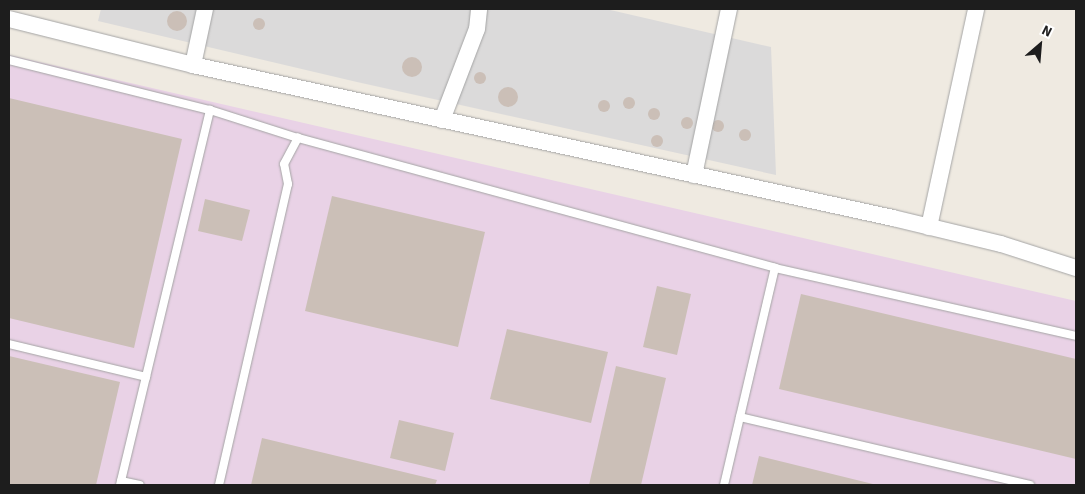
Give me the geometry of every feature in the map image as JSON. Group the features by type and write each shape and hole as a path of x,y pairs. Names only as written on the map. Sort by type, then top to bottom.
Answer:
{"street":[{"path":"193,65 205,9"},
{"path":"442,120 477,29 480,9"},
{"path":"694,175 728,9"},
{"path":"929,227 976,9"},
{"path":"9,19 193,65 929,227 1001,244 1076,268"}],"lane":[{"path":"9,60 210,110 298,138 775,268 1076,336"},
{"path":"140,485 121,483 210,110"},
{"path":"219,485 288,184 284,164 298,138"},
{"path":"724,485 775,268"},
{"path":"9,344 146,377"},
{"path":"740,417 1030,485"}],"shaded area":[{"path":"101,9 606,9 771,47 776,175 357,82 98,21"},
{"path":"9,55 1076,301 1076,485 9,485"}],"building":[{"path":"177,11 184,14 187,21 184,28 177,31 170,28 167,21 170,14"},
{"path":"257,18 261,18 265,24 261,30 257,30 253,26 253,22"},
{"path":"412,57 419,60 422,67 419,74 412,77 405,74 402,67 405,60"},
{"path":"478,72 482,72 486,78 482,84 478,84 474,80 474,76"},
{"path":"508,87 515,90 518,97 515,104 508,107 501,104 498,97 501,90"},
{"path":"627,97 631,97 635,103 631,109 627,109 623,105 623,101"},
{"path":"9,98 182,139 134,348 9,318"},
{"path":"602,100 606,100 610,106 606,112 602,112 598,108 598,104"},
{"path":"652,108 656,108 660,114 656,120 652,120 648,116 648,112"},
{"path":"685,117 689,117 693,123 689,129 685,129 681,125 681,121"},
{"path":"716,120 720,120 724,126 720,132 716,132 712,128 712,124"},
{"path":"743,129 747,129 751,135 747,141 743,141 739,137 739,133"},
{"path":"655,135 659,135 663,141 659,147 655,147 651,143 651,139"},
{"path":"332,196 485,232 458,347 305,311"},
{"path":"205,199 250,210 242,241 198,231"},
{"path":"657,286 691,294 677,355 643,347"},
{"path":"801,294 1076,359 1076,459 779,389"},
{"path":"507,329 608,352 591,423 490,399"},
{"path":"9,356 120,382 96,485 9,485"},
{"path":"616,366 666,378 641,485 589,485"},
{"path":"399,420 454,433 445,471 390,458"},
{"path":"262,438 437,480 435,485 251,485"},
{"path":"759,456 877,485 752,485"}]}
